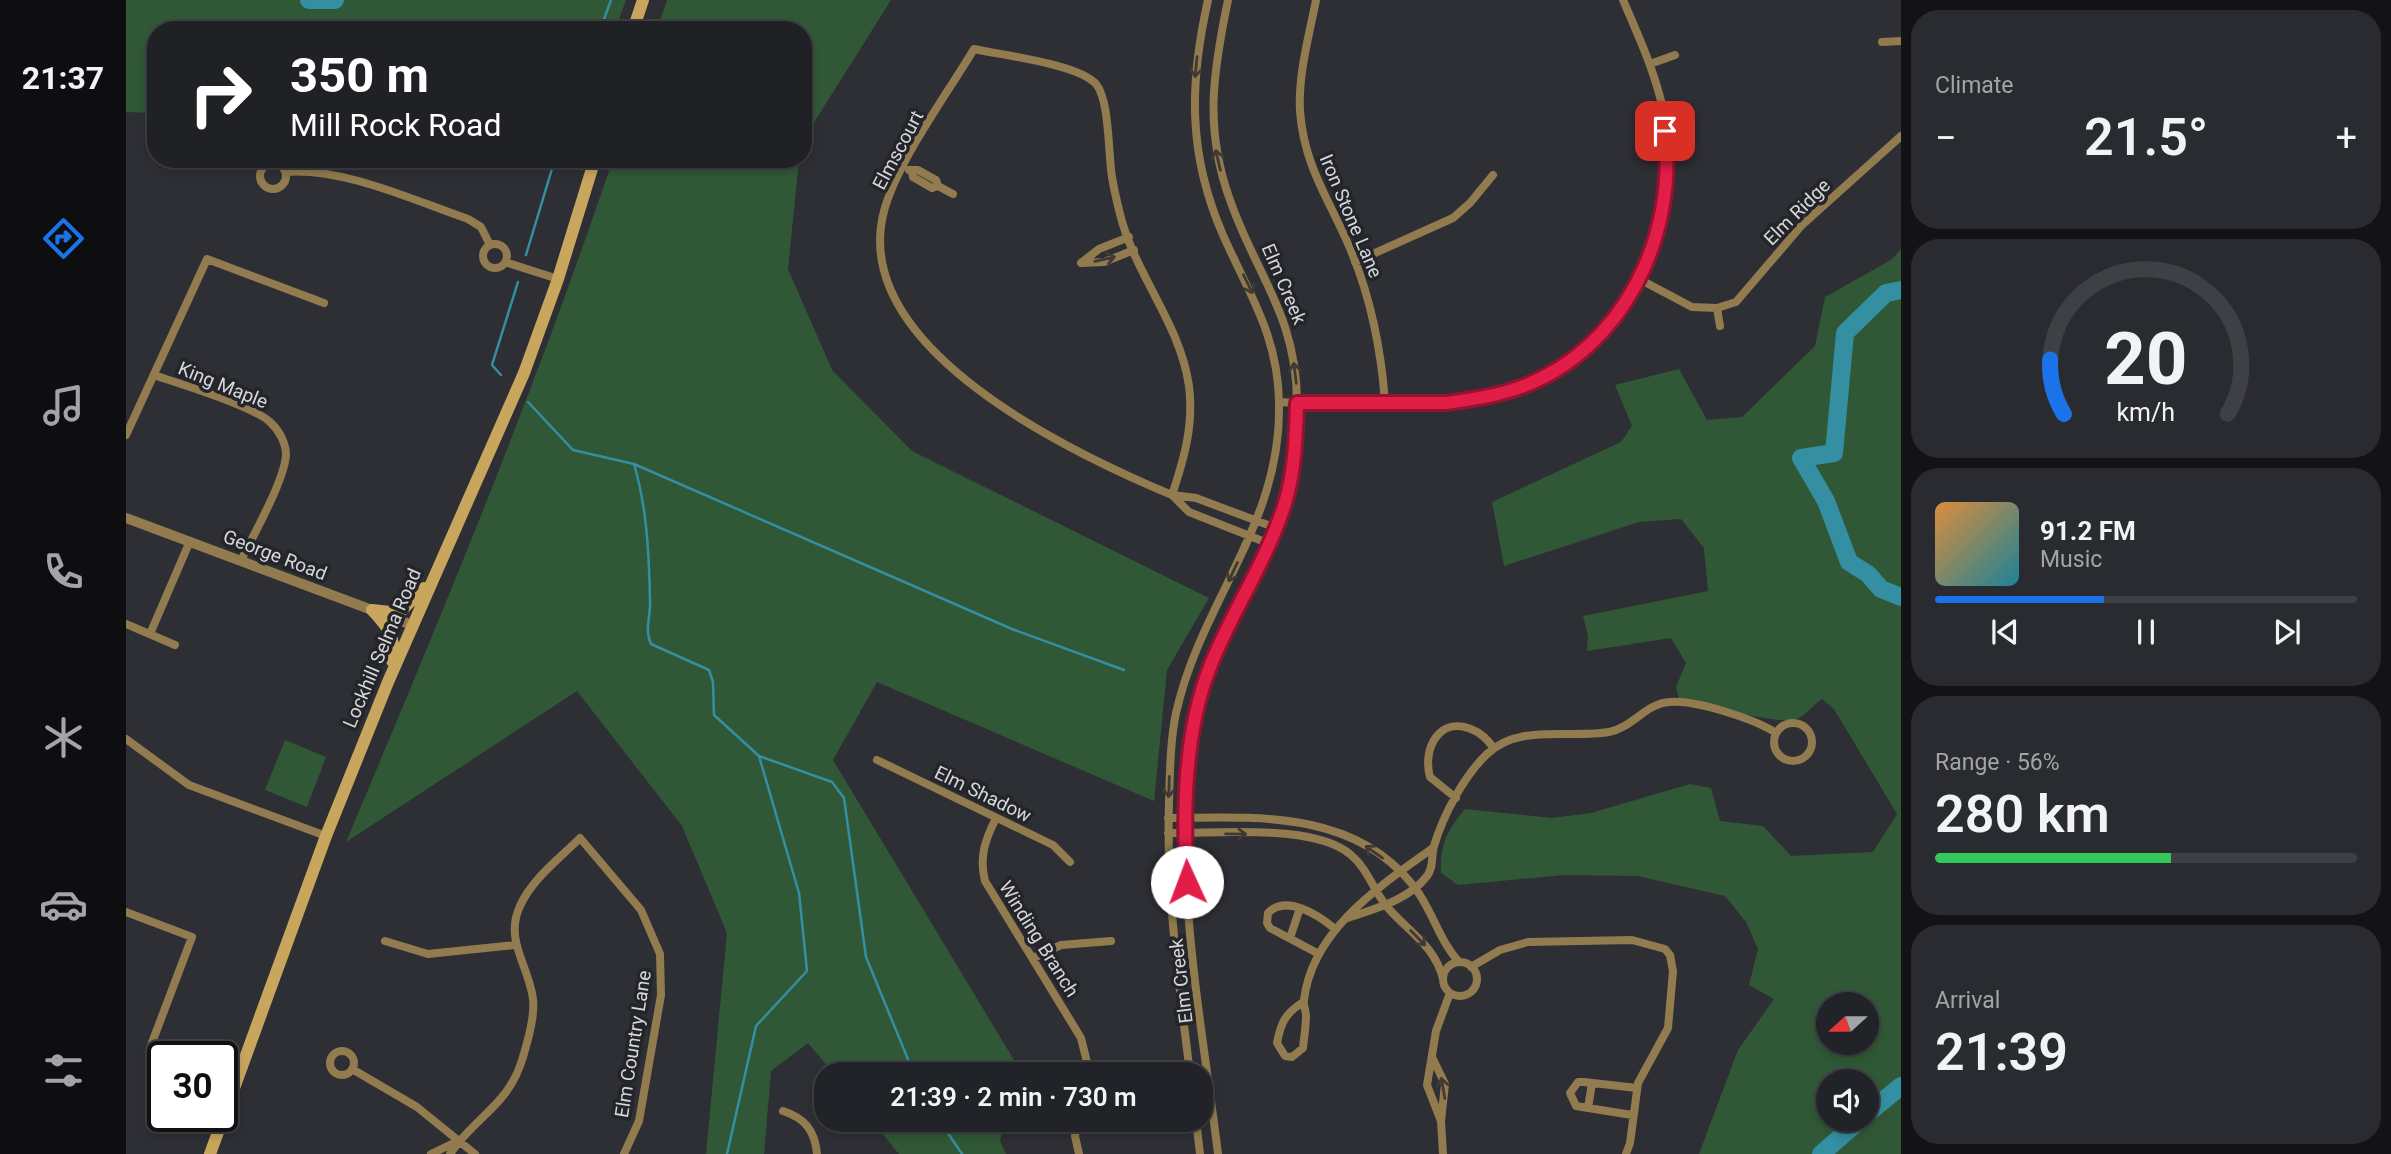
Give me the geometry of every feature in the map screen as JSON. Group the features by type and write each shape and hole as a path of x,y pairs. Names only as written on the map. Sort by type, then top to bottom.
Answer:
{"main road":[{"path":"636,21 643,0"},
{"name":"Lockhill Selma Road","path":"210,1154 326,836 388,681 523,373 558,279 592,168"},
{"path":"372,610 399,612 431,581"},
{"path":"372,610 387,626 394,639 388,681"}],"street":[{"name":"Elm Creek","path":"1189,1062 1171,912 1168,818 1171,745 1188,671 1268,495 1275,458 1279,401 1277,372 1261,311 1209,201 1196,142 1193,102 1195,67 1208,0"},
{"name":"Elm Creek","path":"1218,1154 1190,925 1187,818 1191,741 1198,705 1210,667 1276,528 1292,469 1297,403 1296,373 1282,313 1230,202 1215,147 1213,81 1228,0"},
{"name":"Iron Stone Lane","path":"1316,0 1301,88 1302,128 1312,171 1355,262 1374,324 1385,402"},
{"path":"1279,401 1447,403 1498,394 1538,380 1597,338 1628,300 1639,279 1658,233 1667,175 1664,116 1650,64 1623,0"},
{"path":"1882,42 1901,41"},
{"name":"Elmscourt","path":"1172,495 1185,456 1190,429 1189,387 1180,346 1134,250 1112,181 1103,98 1095,83 1074,71 974,49 884,213 880,250 892,295 928,346 974,388 1000,405 1114,471 1172,495 1196,498 1276,528"},
{"path":"1650,64 1675,55"},
{"name":"Elm Ridge","path":"1717,308 1744,296 1802,225 1901,136"},
{"path":"908,169 918,170 953,194"},
{"path":"285,172 309,170 341,175 468,219 481,227 491,245"},
{"path":"1355,262 1453,218 1470,203 1493,175"},
{"path":"1129,237 1099,249 1081,263 1104,262 1134,250"},
{"path":"498,244 505,249 505,262 498,268 485,262 483,253 491,245 498,244"},
{"path":"126,435 207,259 324,303"},
{"path":"505,262 558,279"},
{"path":"1639,279 1692,307 1717,308 1720,326"},
{"name":"King Maple","path":"154,375 260,415 278,429 286,455 282,473 241,561"},
{"name":"Elmscourt","path":"1172,495 1189,512 1270,544"},
{"path":"1212,522 1217,506"},
{"name":"George Road","path":"126,518 412,625"},
{"path":"150,634 190,541"},
{"path":"126,624 175,645"},
{"path":"1348,918 1385,905 1415,888 1429,874 1433,848 1443,819 1480,761 1494,748 1533,734 1613,732 1654,706 1671,702 1749,718 1776,733"},
{"path":"1787,724 1802,725 1811,736 1810,751 1799,760 1784,759 1775,748 1776,733 1787,724"},
{"path":"1456,799 1430,777 1427,752 1432,741 1440,733 1462,727 1482,735 1494,748"},
{"path":"126,739 189,785 326,836"},
{"name":"Elm Shadow","path":"877,760 1053,845 1070,862"},
{"name":"Winding Branch","path":"996,818 985,841 982,870 990,890 1082,1038 1087,1062"},
{"path":"1168,818 1300,821 1317,824 1354,838 1402,873 1415,888 1447,948 1460,962 1471,967 1476,979 1471,991 1460,996 1450,993 1435,956 1385,905 1358,862 1330,841 1301,835 1168,833"},
{"name":"Elm Country Lane","path":"515,945 517,915 530,889 580,838 641,910 660,954 661,995 639,1121 624,1154"},
{"path":"1303,1002 1307,1013 1303,1048 1292,1057 1285,1056 1277,1044 1280,1024 1284,1016 1303,1002 1319,954 1334,928 1377,890 1433,848"},
{"path":"1319,954 1270,928 1267,923 1268,913 1279,906 1300,908 1319,915 1334,928"},
{"path":"1290,939 1300,908"},
{"path":"126,912 192,937 153,1041"},
{"path":"1471,967 1500,950 1528,942 1632,940 1665,949 1671,956 1673,971 1668,1028 1643,1070 1637,1088 1630,1143 1626,1154"},
{"path":"385,941 428,954 515,945 533,997 523,1057 513,1082 498,1105 460,1140 450,1154"},
{"path":"1033,958 1061,945 1111,941"},
{"path":"1443,979 1448,967 1460,962"},
{"path":"1441,1121 1427,1085 1436,1031 1450,993"},
{"path":"1432,1057 1445,1084 1441,1121 1443,1154"},
{"path":"352,1069 418,1107 475,1154"},
{"path":"1632,1115 1576,1106 1570,1093 1578,1082 1637,1088"},
{"path":"1588,1108 1592,1083"},
{"path":"783,1111 804,1121 815,1139 817,1154"},
{"path":"1076,1132 1079,1154"},
{"path":"1197,1132 1200,1154"},
{"path":"431,1154 460,1140"}],"green space":[{"path":"126,0 626,0 618,21 147,21 147,113 126,112"},
{"path":"667,0 891,0 812,126 812,21 660,21"},
{"path":"610,168 798,168 788,269 832,370 912,451 1209,598 1167,670 1154,801 877,682 833,760 1015,1062 824,1062 808,1043 771,1071 764,1154 706,1154 727,933 682,826 577,691 346,842 452,588 552,332"},
{"path":"1901,249 1901,1154 1699,1154 1738,1050 1774,999 1749,985 1758,949 1746,922 1725,896 1638,876 1564,875 1458,885 1441,873 1443,846 1449,831 1465,809 1552,818 1591,813 1690,784 1711,788 1720,821 1763,826 1791,856 1873,852 1897,814 1834,709 1822,699 1796,719 1758,717 1679,699 1676,687 1686,663 1671,638 1587,651 1588,636 1583,616 1708,591 1704,548 1681,519 1639,522 1504,566 1492,502 1621,442 1632,426 1615,385 1679,369 1707,420 1742,417 1815,346 1825,297 1891,260"},
{"path":"285,740 326,757 307,807 265,790"},
{"path":"881,1132 1002,1132 1000,1141 1006,1154 899,1154"}],"waterway":[{"path":"309,0 335,0"},
{"path":"603,21 611,0"},
{"path":"526,255 552,168"},
{"path":"501,375 492,365 518,282"},
{"path":"1901,290 1886,293 1845,333 1834,453 1801,458 1826,501 1849,562 1868,574 1881,589 1901,597"},
{"path":"528,402 573,450 634,464 646,531 650,601 648,633 651,644 709,670 713,682 714,715 759,756 832,782 844,798 866,957 909,1062"},
{"path":"634,464 1012,629 1124,670"},
{"path":"727,1154 756,1026 807,971 799,893 759,756"},
{"path":"1879,1104 1901,1086"},
{"path":"947,1132 962,1154"},
{"path":"1821,1154 1846,1132"}],"route":[{"path":"1187,882 1187,783 1198,705 1210,667 1270,544 1286,501 1296,436 1297,403 1447,403 1469,400 1498,394 1538,380 1579,354 1597,338 1628,300 1650,257 1664,205 1667,175 1665,131"}]}
